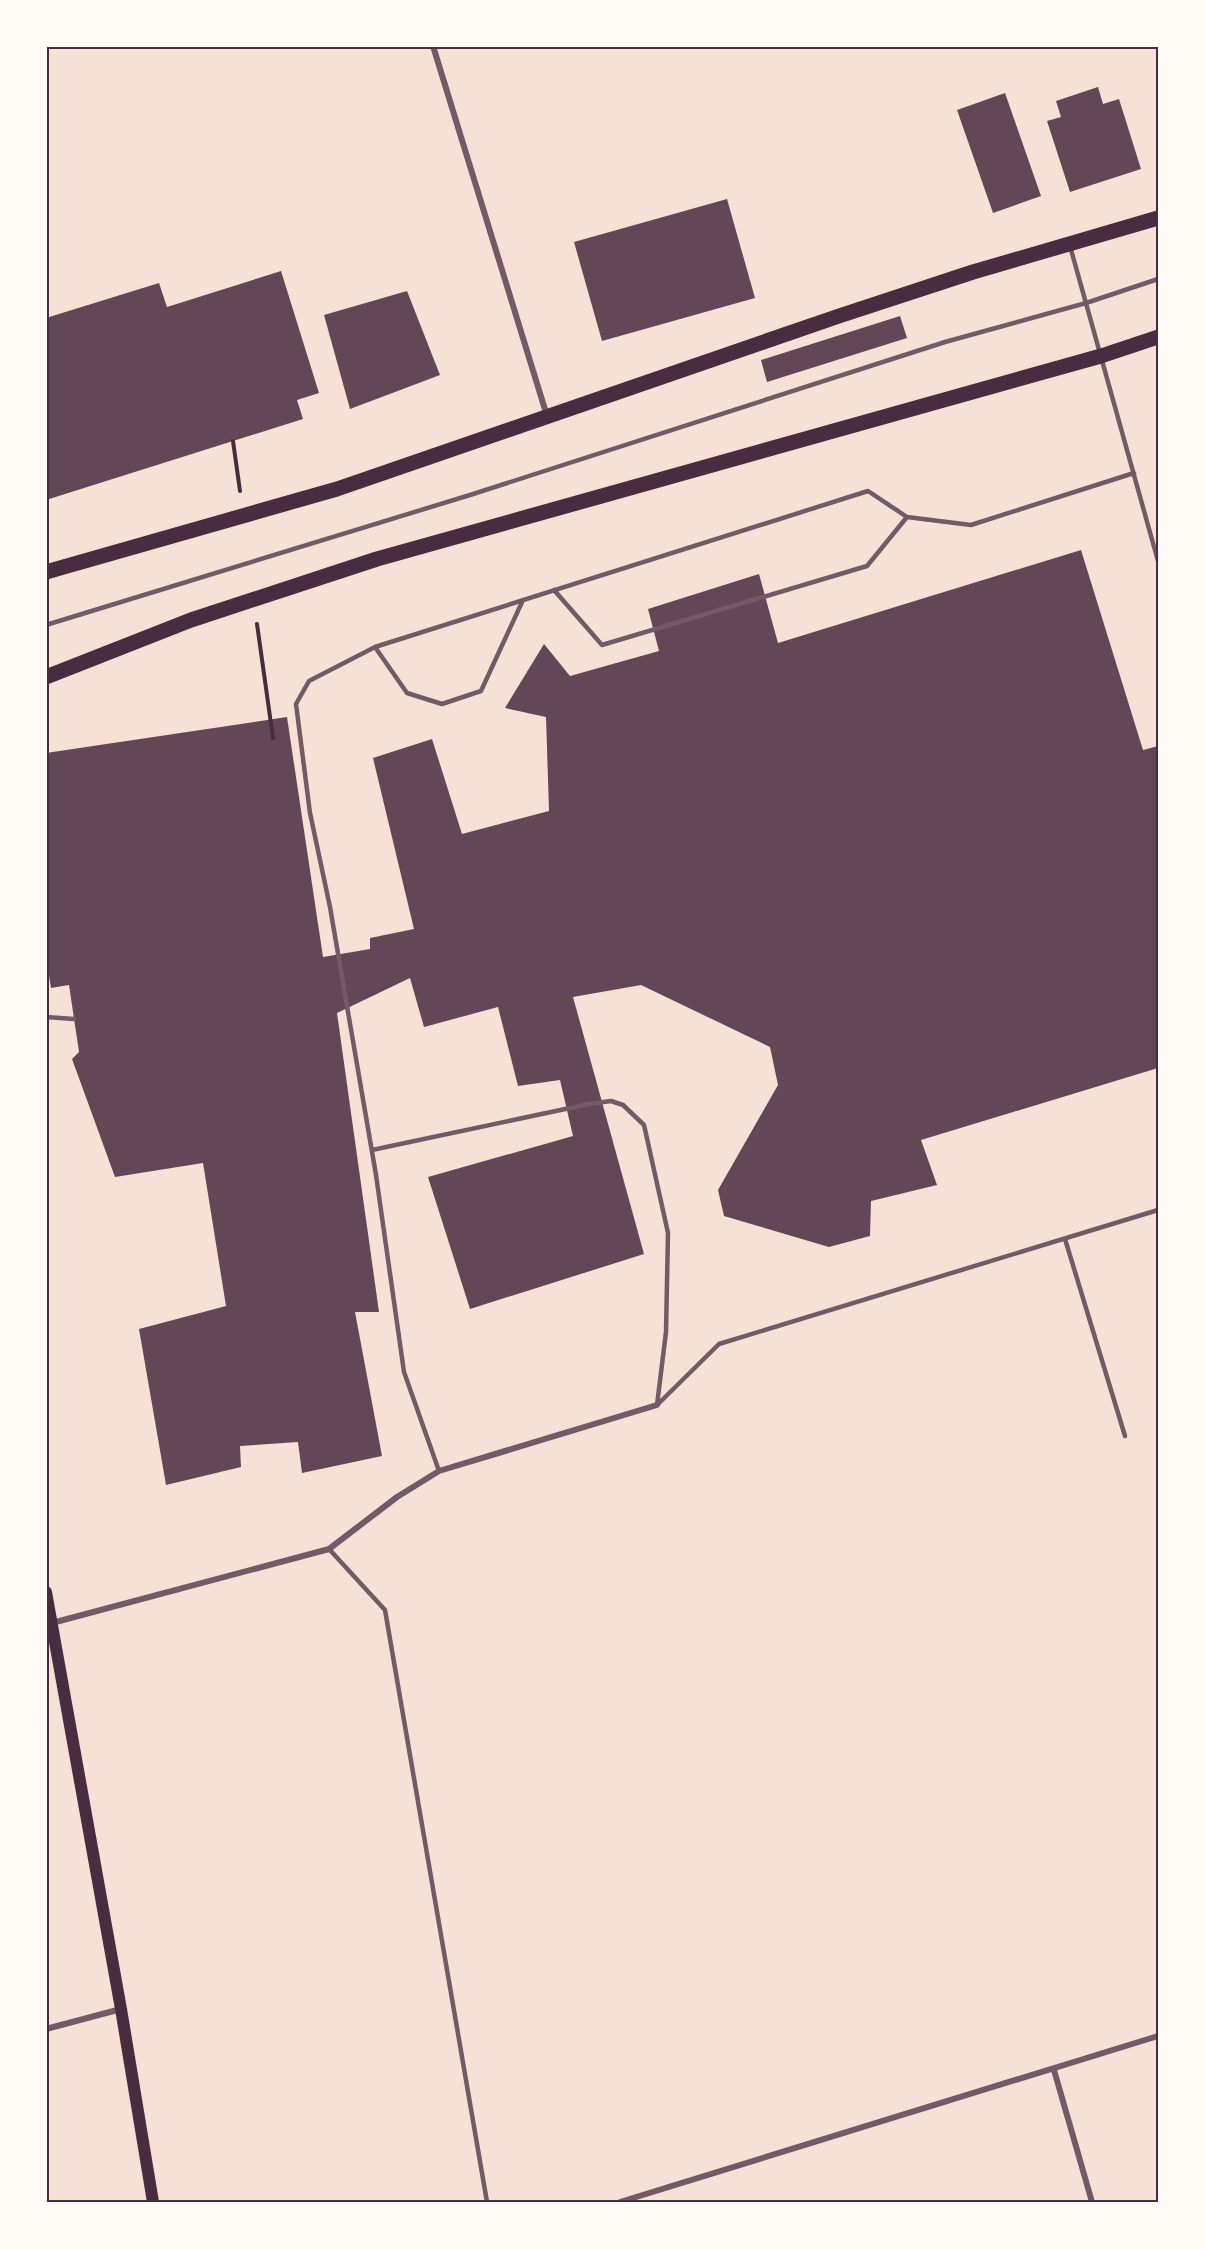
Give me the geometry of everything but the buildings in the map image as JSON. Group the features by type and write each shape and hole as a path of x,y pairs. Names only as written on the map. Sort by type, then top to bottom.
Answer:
{"main road":[{"path":"46,572 337,489 850,313 1158,218"},
{"path":"46,677 191,620 377,560 1101,356 1158,337"},
{"path":"46,1592 121,2009 153,2202"}],"street":[{"path":"433,46 548,417"},
{"path":"52,1623 329,1549 397,1497 439,1471 657,1405"},
{"path":"46,2029 121,2009"},
{"path":"620,2202 1054,2070 1158,2036"},
{"path":"1054,2070 1092,2202"}],"lane":[{"path":"1069,244 1158,561"},
{"path":"46,625 470,495 945,342 1086,303 1158,279"},
{"path":"439,1471 404,1372 372,1150 330,907 310,813 296,704 309,681 375,647 868,491 907,517 971,525 1134,473"},
{"path":"554,590 602,645 867,566 907,517"},
{"path":"375,647 407,693 442,704 481,691 523,600"},
{"path":"46,1017 74,1019"},
{"path":"372,1150 589,1104 611,1101 623,1105 645,1125 668,1233 666,1332 657,1405"},
{"path":"657,1405 719,1344 1158,1210"},
{"path":"1065,1239 1125,1436"},
{"path":"329,1549 385,1610 487,2202"}]}
